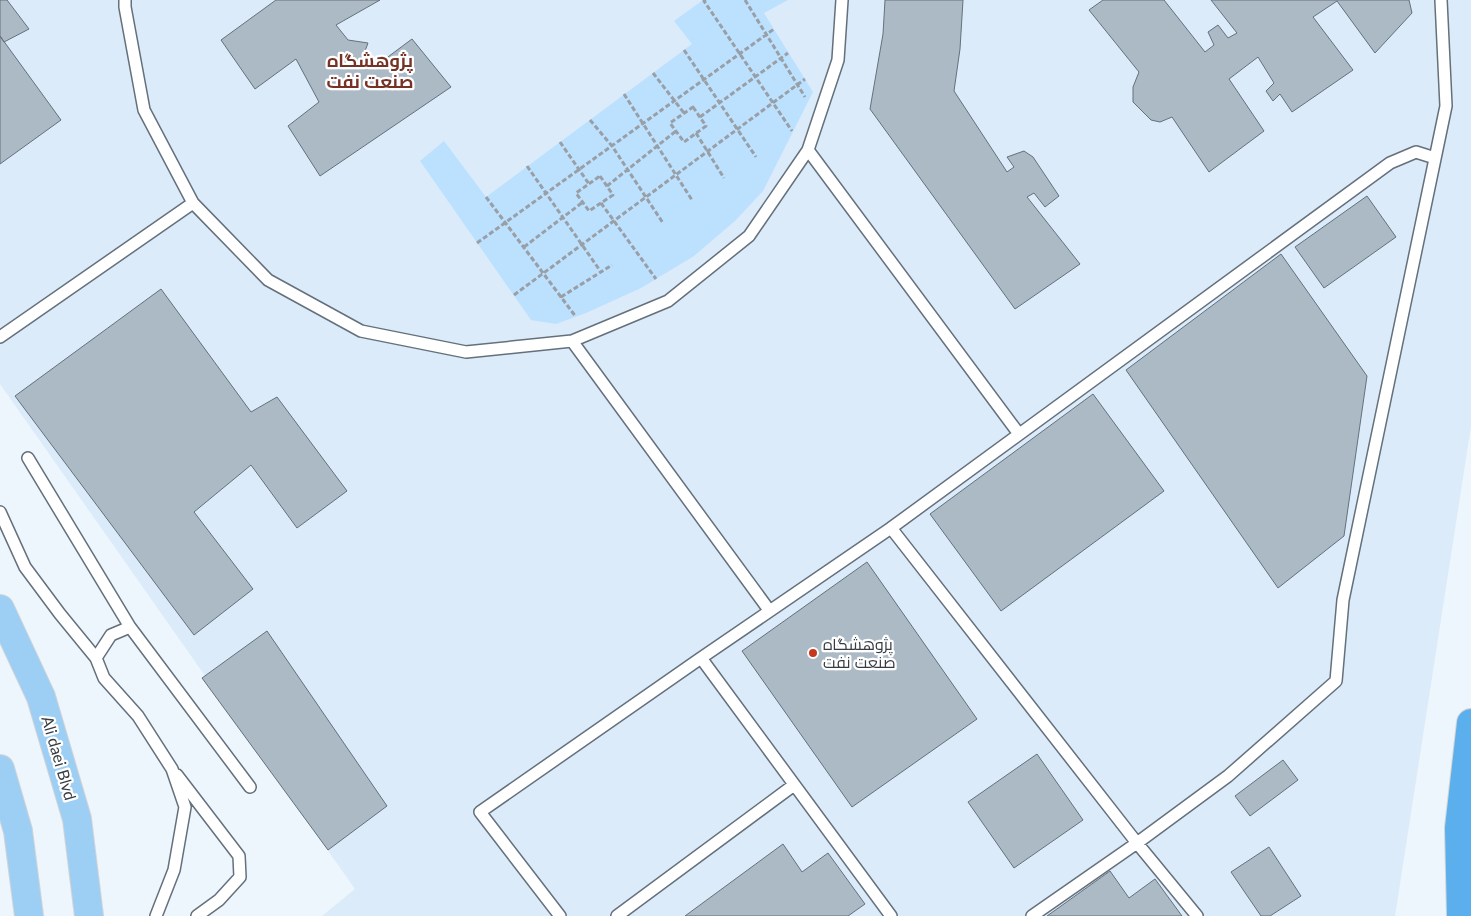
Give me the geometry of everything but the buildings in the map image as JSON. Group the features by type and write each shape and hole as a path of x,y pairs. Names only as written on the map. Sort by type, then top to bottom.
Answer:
{"highway":[{"path":"1461,916 1459,828 1471,723"}],"main road":[{"name":"Ali daei Blvd","path":"0,609 41,697 77,819 89,916"},
{"path":"0,769 18,832 29,916"}],"lane":[{"path":"125,0 124,7 144,110 193,203 268,280 361,330 466,352 572,341 668,302 749,236 808,150 838,60 842,0"},
{"path":"1032,916 1137,843 1228,776 1336,681 1343,600 1446,106 1441,0"},
{"path":"808,150 1019,434"},
{"path":"560,916 480,812 890,528 1390,163 1416,152 1435,158"},
{"path":"0,337 193,203"},
{"path":"572,341 769,610"},
{"path":"28,458 130,627 250,787"},
{"path":"0,512 25,566 60,614 96,658 104,678 138,716 172,768 240,856 240,876 219,900 197,916"},
{"path":"890,528 1137,843 1197,916"},
{"path":"96,658 111,636 130,627"},
{"path":"701,658 891,916"},
{"path":"156,916 174,870 184,807 172,768"},
{"path":"616,916 794,785"}],"path":[{"path":"706,0 704,1 792,131"},
{"path":"745,0 808,102"},
{"path":"477,243 774,29"},
{"path":"684,50 756,157"},
{"path":"700,117 788,53"},
{"path":"653,73 684,113"},
{"path":"514,295 805,79"},
{"path":"624,94 692,200"},
{"path":"693,107 700,117 706,126 684,142 670,123 693,107"},
{"path":"590,120 612,146 664,223"},
{"path":"607,186 676,131"},
{"path":"696,133 724,178"},
{"path":"560,142 589,184"},
{"path":"527,166 601,272"},
{"path":"600,176 607,186 613,195 589,211 576,192 600,176"},
{"path":"486,197 576,317"},
{"path":"524,247 562,216 583,202"},
{"path":"601,202 656,279"},
{"path":"561,296 612,264"}],"shaded area":[{"name":"پژوهشگاه صنعت نفت","path":"0,0 1471,0 1471,426 1395,916 322,916 355,889 0,384"},
{"path":"703,0 788,0 764,13 813,92 763,191 736,220 694,256 641,288 586,313 556,324 531,320 420,161 444,141 486,197 692,44 674,21"}],"place":[{"name":"پژوهشگاه صنعت نفت","path":"813,653"}],"district":[{"name":"پژوهشگاه صنعت نفت","path":"370,71"}]}
